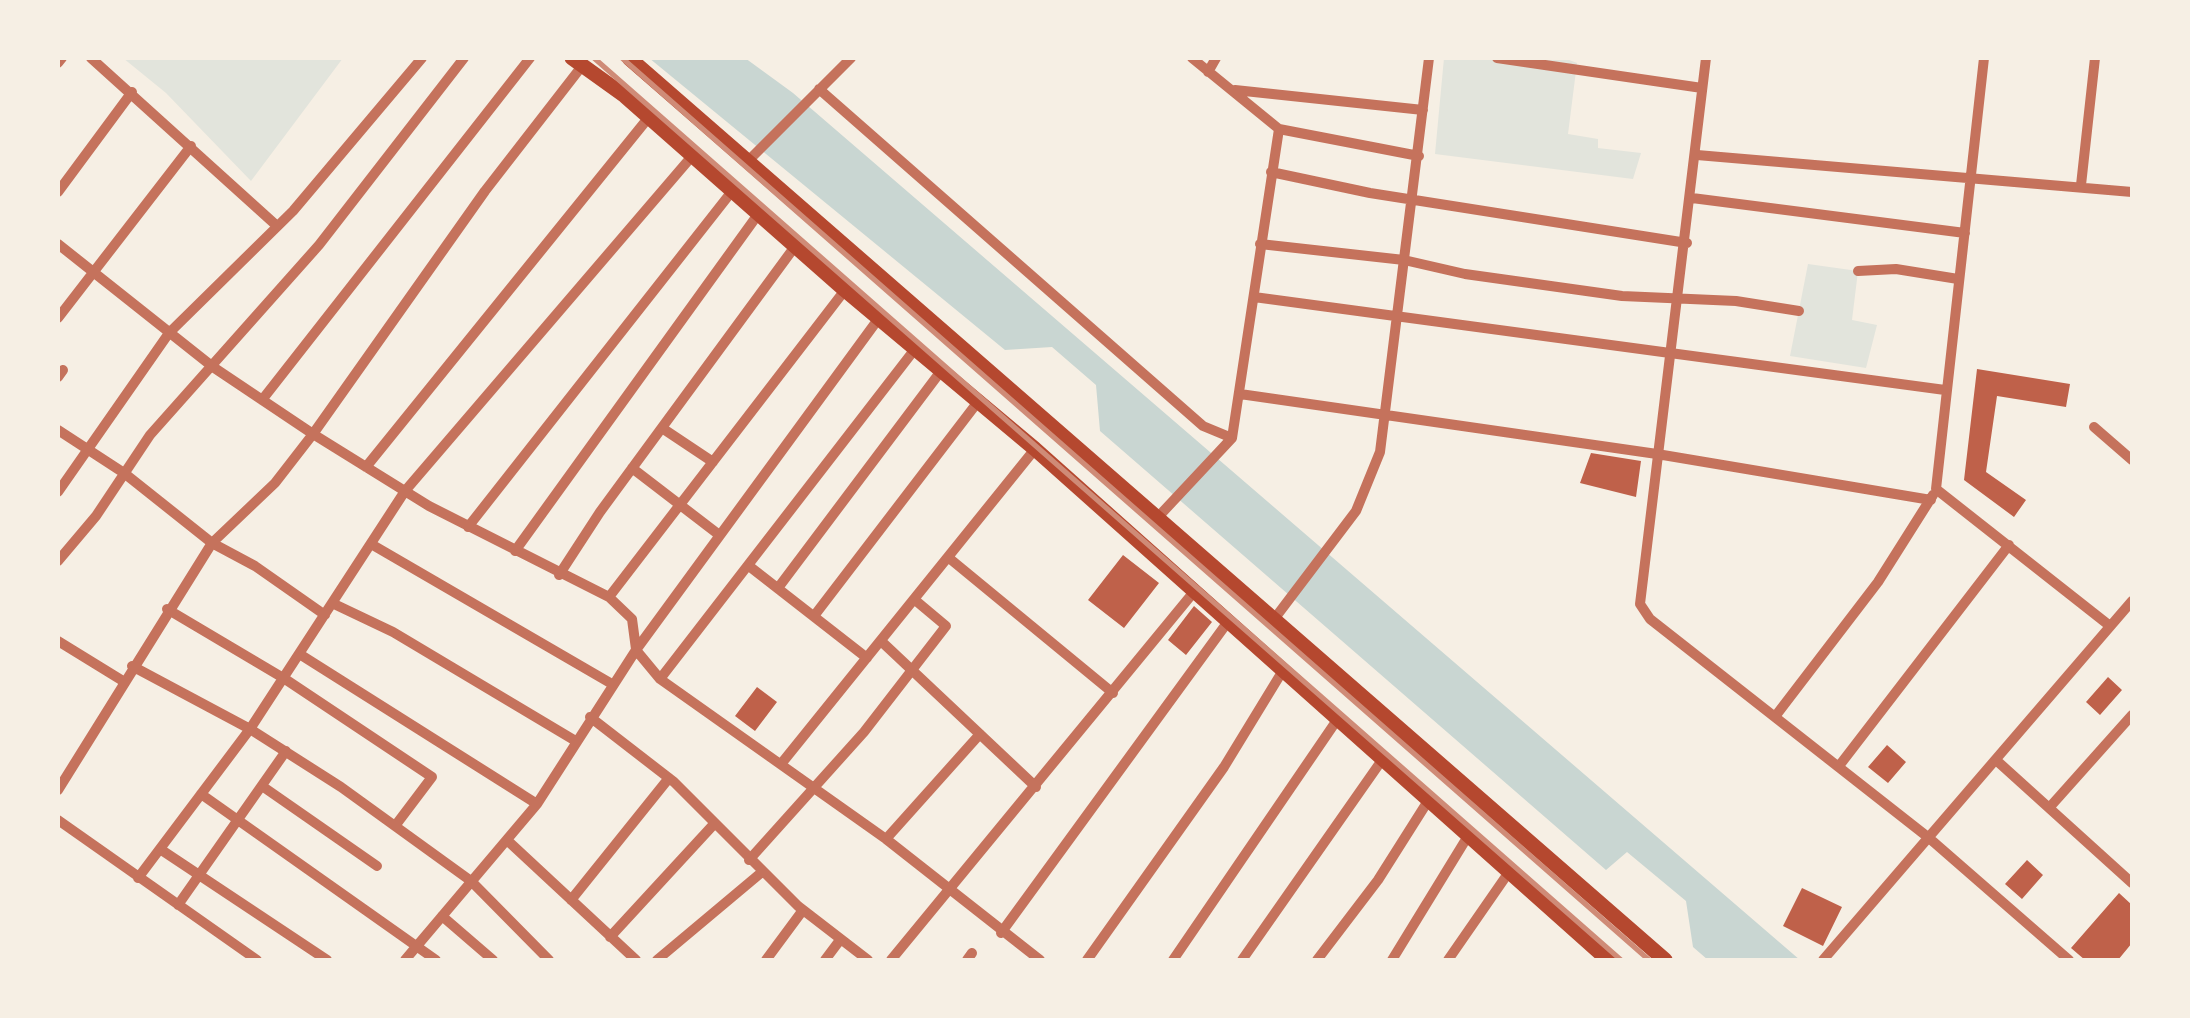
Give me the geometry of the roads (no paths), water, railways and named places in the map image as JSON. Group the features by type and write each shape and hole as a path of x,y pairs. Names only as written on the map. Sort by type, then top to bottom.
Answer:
{"main road":[{"path":"629,58 1159,516 1280,612 1665,960"},
{"path":"577,62 649,116 845,290 1035,449 1608,960"}],"street":[{"path":"92,58 278,226"},
{"path":"58,492 85,448 169,333 278,226 422,58"},
{"path":"58,561 96,516 150,436 319,244 464,58"},
{"path":"262,400 530,58"},
{"path":"748,162 850,58"},
{"path":"1192,58 1279,129 1419,156"},
{"path":"1208,72 1216,58"},
{"path":"1280,612 1335,542 1371,479 1384,415 1430,58"},
{"path":"1497,58 1538,60 1702,88"},
{"path":"1706,58 1687,243 1640,604 1650,618 1929,838 2069,960"},
{"path":"1776,714 1878,582 1933,494 1984,58"},
{"path":"2080,185 2094,58"},
{"path":"58,790 212,543 275,484 314,434 577,62"},
{"path":"819,90 1203,426 1232,438"},
{"path":"1232,90 1423,110"},
{"path":"58,192 132,92"},
{"path":"366,467 649,116"},
{"path":"1159,516 1232,438 1279,129"},
{"path":"58,318 191,146"},
{"path":"138,878 285,678 405,491 693,155"},
{"path":"1697,155 2132,192"},
{"path":"1271,172 1687,243"},
{"path":"468,527 733,190"},
{"path":"1692,198 1965,232"},
{"path":"514,552 759,213"},
{"path":"58,244 213,368 314,434 468,527 559,575 609,596 632,620 636,650 660,679 815,786 1040,960"},
{"path":"1260,244 1404,260 1549,287 1622,296 1680,297 1799,312"},
{"path":"559,575 632,468 796,245"},
{"path":"1858,272 1896,269 1958,279"},
{"path":"609,596 845,290"},
{"path":"1254,297 1945,390"},
{"path":"405,960 536,804 574,740 718,534 880,318"},
{"path":"660,679 915,349"},
{"path":"778,588 942,371"},
{"path":"1240,394 1933,494 2009,545 2110,626"},
{"path":"814,616 977,403"},
{"path":"2094,427 2132,460"},
{"path":"662,428 713,462"},
{"path":"58,430 124,473 212,543 255,566 326,614"},
{"path":"781,764 1035,449"},
{"path":"632,468 718,534"},
{"path":"371,544 612,684"},
{"path":"1840,766 2009,545"},
{"path":"949,558 1114,693"},
{"path":"749,566 867,658"},
{"path":"891,960 1193,593"},
{"path":"749,860 913,670 946,626 915,600"},
{"path":"1823,960 2132,601"},
{"path":"332,604 393,632 574,740"},
{"path":"168,609 285,678 432,776 395,826"},
{"path":"1002,933 1227,623"},
{"path":"58,641 124,681"},
{"path":"881,641 1036,787"},
{"path":"300,655 536,804"},
{"path":"132,666 250,728 395,826 471,881 549,960"},
{"path":"1087,960 1224,768 1282,672"},
{"path":"590,718 669,778 803,910 868,960"},
{"path":"1173,960 1337,720"},
{"path":"2049,808 2131,720"},
{"path":"886,839 980,734"},
{"path":"178,904 286,752"},
{"path":"1242,960 1382,760"},
{"path":"1996,760 2132,883"},
{"path":"572,900 669,778"},
{"path":"262,786 377,866"},
{"path":"202,794 436,960"},
{"path":"1317,960 1378,880 1428,801"},
{"path":"58,820 256,960"},
{"path":"610,937 715,822"},
{"path":"1392,960 1468,836"},
{"path":"508,841 636,960"},
{"path":"160,849 326,960"},
{"path":"657,960 762,872"},
{"path":"1448,960 1508,872"},
{"path":"766,960 803,910"},
{"path":"442,916 493,960"},
{"path":"825,960 840,940"}],"railway":[{"path":"594,58 1621,960"},
{"path":"622,58 1649,960"}]}
